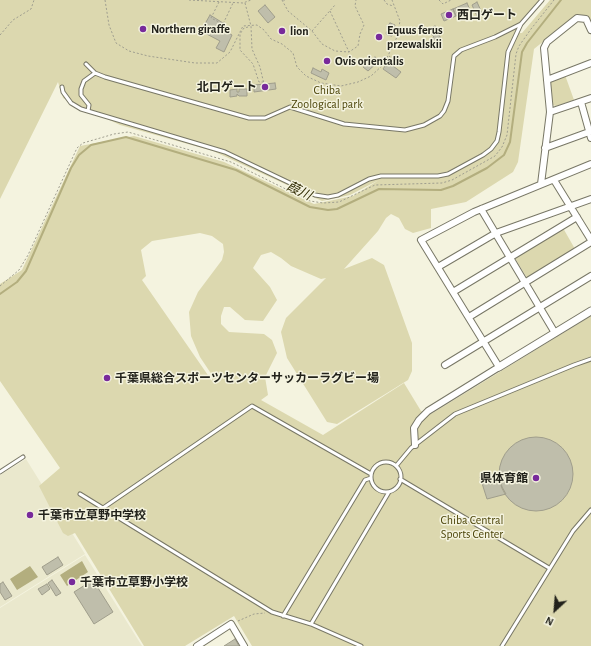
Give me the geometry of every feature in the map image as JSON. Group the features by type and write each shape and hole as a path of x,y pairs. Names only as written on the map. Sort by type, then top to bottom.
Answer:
{"street":[{"path":"541,184 550,112 544,48 547,42 577,18 586,20 591,30"},
{"path":"547,80 591,63"},
{"path":"550,112 591,98"},
{"path":"545,148 590,135 581,102"},
{"path":"499,367 421,240 481,209 591,164"},
{"path":"469,317 591,241 554,180"},
{"path":"438,267 496,233 591,199"},
{"path":"481,209 541,306 555,333"},
{"path":"453,292 577,217"},
{"path":"445,365 591,276"},
{"path":"415,445 414,428 428,411 591,311"},
{"path":"197,646 231,624 244,646"}],"lane":[{"path":"62,87 63,92 71,103 88,111 225,152 315,195 328,197 338,195 369,179 381,176 438,176 448,174 483,155 497,141 500,132 508,52 521,24 542,0"},
{"path":"86,64 95,73 172,97 249,118 265,118 290,107 344,124 406,130 424,125 440,116 444,111 448,101 454,56 462,50 495,37 521,24"},
{"path":"88,111 89,104 81,95 81,89 84,81 95,73"},
{"path":"396,466 415,445 456,414 574,365 591,360"},
{"path":"103,508 252,406 371,476"},
{"path":"0,472 23,457"},
{"path":"311,624 389,492 397,487 400,474 396,466 384,462 374,468 371,476 373,486 377,490 389,492"},
{"path":"282,616 365,480 371,476"},
{"path":"400,479 550,568"},
{"path":"80,494 272,612 311,624 360,646"},
{"path":"502,646 573,531 591,510"}],"path":[{"path":"0,34 13,20 31,9 34,0"},
{"path":"105,0 109,25 116,43 129,51 148,56 199,64 217,63 230,52 243,26 251,26"},
{"path":"189,0 234,3 245,3 251,0"},
{"path":"287,0 282,0 288,11 312,31 322,44 335,51 350,52 358,46 360,34 364,25 355,6 356,0"},
{"path":"384,0 387,4 394,6"},
{"path":"245,3 251,26 252,49 260,67 264,83 259,82 253,64 240,50 240,34 244,28 251,26 257,25 264,30 271,39 282,44 293,53 297,67 306,76 321,83 341,86 358,82 371,76 384,64 397,37 400,21 392,0"},
{"path":"438,0 443,4 449,0"},
{"path":"0,286 19,270 28,255 77,148 83,143 114,134 128,132 231,162 310,201 323,203 339,202 375,184 442,183 452,180 495,156 502,147 507,135 516,54 519,46 554,0"},
{"path":"219,2 211,18 223,24 234,3"},
{"path":"312,31 335,5"},
{"path":"330,11 350,52"},
{"path":"388,55 397,62"},
{"path":"231,624 254,614 272,612"}],"shaded area":[{"name":"千葉市立草野中学校","path":"26,459 85,554 0,607 0,475"},
{"name":"千葉市立草野小学校","path":"85,555 142,646 0,646 0,608"},
{"path":"82,561 88,572 67,586 60,575"},
{"path":"30,566 38,577 17,590 10,579"}],"green space":[{"path":"0,0 542,0 529,12 519,33 522,33 550,0 591,0 591,30 586,16 577,14 534,49 518,162 513,172 466,202 431,209 431,228 413,233 405,229 399,218 391,214 386,218 378,231 344,269 372,258 384,265 412,343 412,371 408,380 337,424 327,422 287,358 281,332 286,318 326,278 321,279 291,266 271,252 261,255 253,268 270,287 277,300 263,321 245,320 230,307 224,307 221,316 221,324 229,332 264,334 272,340 277,353 265,377 268,395 261,400 323,435 404,383 421,411 431,414 591,316 591,646 252,646 234,616 185,646 144,646 75,533 68,536 63,533 39,486 60,468 0,381 0,284 22,270 80,146 134,136 224,162 314,204 353,196 379,180 350,195 322,201 213,151 120,125 63,98 58,82 0,199","holes":["200,233 212,236 223,244 224,252 222,260 198,292 189,312 191,336 200,357 212,375 212,381 142,280 146,276 141,250 152,241"]},
{"path":"565,75 574,100 556,106 553,105 550,83 552,80"},
{"path":"563,228 575,249 527,278 515,258"}],"building":[{"path":"477,2 482,13 477,16 472,5"},
{"path":"467,3 470,10 456,16 453,9"},
{"path":"265,5 275,17 268,23 258,11"},
{"name":"西口ゲート","path":"453,9 456,16 444,21 441,14"},
{"path":"210,15 223,23 222,26 228,29 227,32 232,35 224,52 216,48 220,41 201,31"},
{"path":"390,23 395,25 392,36 387,35 386,33 388,30 387,26"},
{"path":"435,26 442,41 435,44 432,38 434,37 428,30"},
{"path":"375,57 379,61 368,71 363,67"},
{"path":"390,59 396,63 393,66 401,72 396,78 383,69"},
{"path":"313,68 321,72 322,69 329,73 326,80 311,73"},
{"name":"北口ゲート","path":"275,83 276,89 254,92 254,85"},
{"path":"237,89 237,92 239,92 239,89 247,89 247,96 239,96 237,94 237,96 230,97 230,90"},
{"name":"県体育館","path":"536,437 550,440 562,448 570,460 573,474 570,488 562,500 550,508 536,511 522,508 510,500 502,488 499,474 502,460 510,448 522,440"},
{"path":"499,473 502,487 506,494 487,499 480,477"},
{"path":"58,557 63,565 47,575 42,567"},
{"path":"52,580 61,593 56,596 48,583"},
{"path":"93,580 113,612 94,624 74,592"},
{"path":"3,582 12,596 5,600 0,592 0,584"},
{"path":"47,584 50,589 42,595 38,589"},
{"path":"235,639 239,646 224,646"}],"waterway":[{"name":"葭川","path":"0,294 17,282 26,271 71,168 79,155 91,145 126,137 236,170 310,207 328,210 337,209 379,189 441,190 453,186 487,168 504,155 510,142 522,52 527,43 561,0"}],"place":[{"name":"西口ゲート","path":"449,15"},
{"name":"Northern giraffe","path":"143,29"},
{"name":"lion","path":"282,31"},
{"name":"Equus ferus przewalskii","path":"379,37"},
{"name":"Ovis orientalis","path":"327,61"},
{"name":"北口ゲート","path":"265,87"},
{"name":"千葉県総合スポーツセンターサッカーラグビー場","path":"107,378"},
{"name":"県体育館","path":"536,478"},
{"name":"千葉市立草野中学校","path":"30,515"},
{"name":"千葉市立草野小学校","path":"72,582"}],"park label":[{"name":"Chiba Zoological park","path":"327,97"},
{"name":"Chiba Central Sports Center","path":"472,527"}]}
